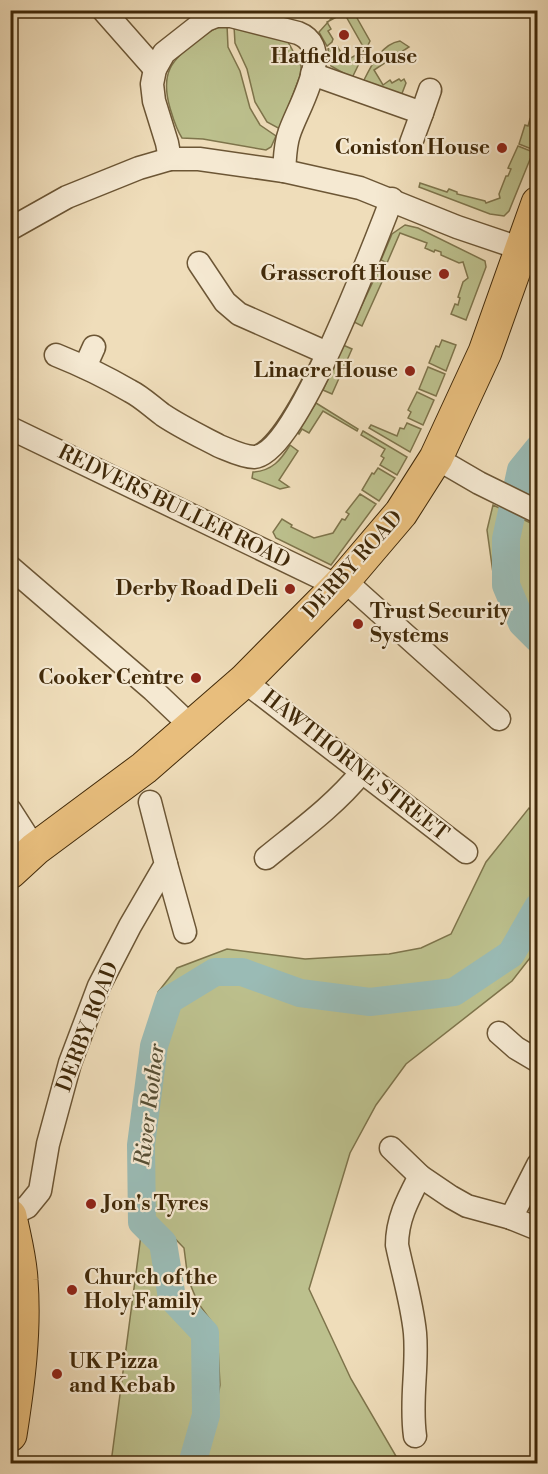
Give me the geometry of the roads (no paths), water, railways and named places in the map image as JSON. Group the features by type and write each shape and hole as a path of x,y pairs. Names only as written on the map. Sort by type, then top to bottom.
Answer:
{"highway":[{"name":"DERBY ROAD","path":"10,872 35,849 143,788 192,727 244,681 341,583 401,513 436,458 485,352 537,203"},
{"name":"DERBY ROAD","path":"10,1215 22,1280 22,1297 18,1386 10,1435"}],"street":[{"path":"103,10 155,69"},
{"path":"170,159 154,101 152,84 155,69 164,53 179,40 206,20 223,15 306,36 312,42 316,58 288,135 284,171"},
{"path":"312,74 422,112"},
{"path":"411,143 430,90"},
{"path":"10,229 67,197 139,168 170,159 198,159 284,171 360,188 457,227 522,249"},
{"path":"56,355 89,357 162,414 193,433 227,449 254,457 269,450 294,417 308,393 363,272 392,200"},
{"path":"199,263 223,283 225,302 239,314 327,353"},
{"name":"REDVERS BULLER ROAD","path":"13,432 341,583 499,719"},
{"path":"436,458 496,492 536,511"},
{"path":"10,567 153,690 192,727"},
{"name":"HAWTHORNE STREET","path":"244,681 466,852"},
{"path":"266,858 326,809 361,773"},
{"path":"143,788 185,932"},
{"path":"10,810 35,849"},
{"name":"DERBY ROAD","path":"10,1215 27,1207 40,1191 48,1144 70,1063 99,986 129,926 166,864"},
{"path":"499,1033 520,1042 537,1062"},
{"path":"391,1148 420,1176 467,1206 511,1218 537,1229"},
{"path":"511,1218 537,1165"},
{"path":"415,1436 405,1412 416,1356 414,1331 397,1245 397,1233 400,1214 420,1176"}],"waterway":[{"name":"River Rother","path":"538,449 521,470 506,539 506,585 522,623 538,639"},
{"name":"River Rother","path":"192,1464 206,1415 205,1333 172,1298 163,1243 142,1222 141,1145 154,1046 169,1000 215,972 242,972 300,993 370,1002 454,992 511,954 538,907"}],"place":[{"name":"Hatfield House","path":"344,35"},
{"name":"Coniston House","path":"502,148"},
{"name":"Grasscroft House","path":"444,274"},
{"name":"Linacre House","path":"410,371"},
{"name":"Derby Road Deli","path":"290,589"},
{"name":"Trust Security Systems","path":"358,624"},
{"name":"Cooker Centre","path":"196,678"},
{"name":"Jon's Tyres","path":"91,1204"},
{"name":"Church of the Holy Family","path":"72,1290"},
{"name":"UK Pizza and Kebab","path":"57,1374"}]}
